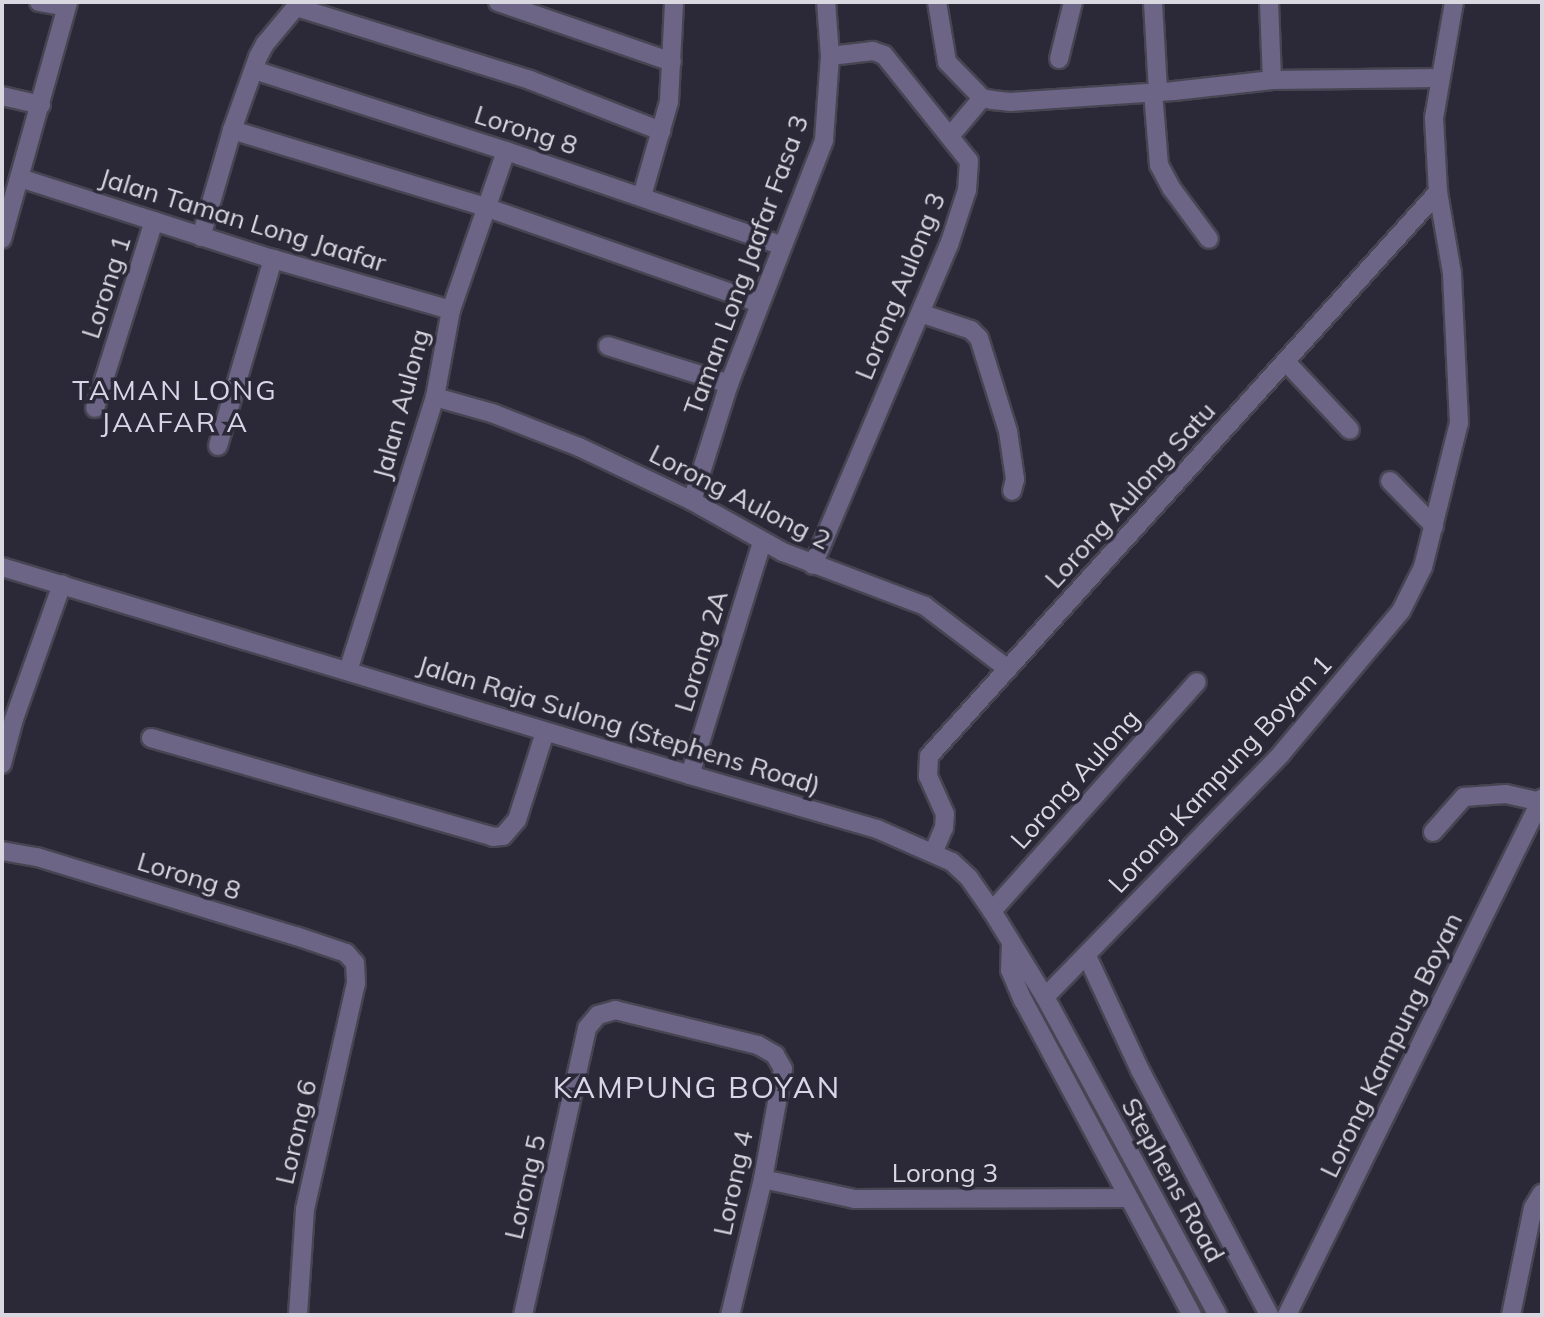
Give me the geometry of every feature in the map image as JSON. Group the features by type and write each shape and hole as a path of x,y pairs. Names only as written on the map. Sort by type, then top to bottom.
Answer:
{"street":[{"path":"2,239 67,5 39,2"},
{"path":"498,2 672,62"},
{"path":"642,196 669,102 674,2"},
{"name":"Taman Long Jaafar Fasa 3","path":"692,501 729,384 824,140 830,56 826,2"},
{"path":"937,2 947,62 982,97 1010,102 1156,92 1272,80 1439,78"},
{"path":"1059,59 1073,2"},
{"path":"1153,2 1159,165 1172,189 1209,239"},
{"path":"1267,2 1272,80"},
{"name":"Lorong Kampung Boyan 1","path":"1045,997 1281,754 1401,611 1423,567 1459,423 1452,273 1438,192 1434,118 1454,2"},
{"path":"201,237 232,131 254,70 265,44 298,4 530,80 661,131"},
{"name":"Lorong Aulong 3","path":"813,565 949,245 967,190 969,160 884,55 873,51 830,56"},
{"name":"Lorong 8","path":"254,70 642,196 781,245"},
{"path":"2,96 41,105"},
{"path":"951,135 982,97"},
{"path":"232,131 485,207 759,303"},
{"name":"Jalan Aulong","path":"348,671 435,397 451,310 506,151"},
{"name":"Jalan Taman Long Jaafar","path":"20,178 201,237 451,310"},
{"name":"Lorong Aulong Satu","path":"934,851 944,828 945,814 928,776 926,766 929,756 1438,192"},
{"name":"Lorong 1","path":"95,408 154,221"},
{"path":"218,446 273,259"},
{"path":"920,313 971,330 979,338 1008,431 1015,479 1012,491"},
{"path":"608,346 729,384"},
{"path":"1286,362 1350,430"},
{"name":"Lorong Aulong 2","path":"435,397 492,413 579,447 692,501 762,542 813,565 925,606 1008,668"},
{"path":"1390,481 1434,526"},
{"name":"Lorong 2A","path":"690,775 762,542"},
{"name":"Jalan Raja Sulong (Stephens Road)","path":"2,567 545,732 877,829 934,851 952,862 969,878 992,911 1045,997 1097,1098"},
{"path":"2,764 14,719 62,584"},
{"name":"Lorong Aulong","path":"992,911 1197,682"},
{"path":"151,738 493,837 503,836 517,820 545,732"},
{"path":"1433,832 1464,797 1506,794 1541,800"},
{"name":"Lorong Kampung Boyan","path":"1287,1315 1541,800"},
{"name":"Lorong 8","path":"2,851 37,857 296,936 346,953 355,963"},
{"path":"1011,943 1010,970 1023,1000 1192,1315"},
{"path":"1087,956 1140,1070 1269,1315"},
{"name":"Lorong 6","path":"298,1315 305,1209 356,983 355,963"},
{"name":"Lorong 4","path":"587,1028 598,1015 615,1010 758,1045 775,1055 783,1069 763,1179 732,1315"},
{"name":"Lorong 5","path":"523,1315 587,1028"},
{"name":"Stephens Road","path":"1097,1098 1218,1315"},
{"name":"Lorong 3","path":"763,1179 855,1199 1129,1198"},
{"path":"1511,1315 1533,1208 1542,1193"}],"district":[{"name":"TAMAN LONG JAAFAR A","path":"175,406"},
{"name":"KAMPUNG BOYAN","path":"697,1087"}]}
